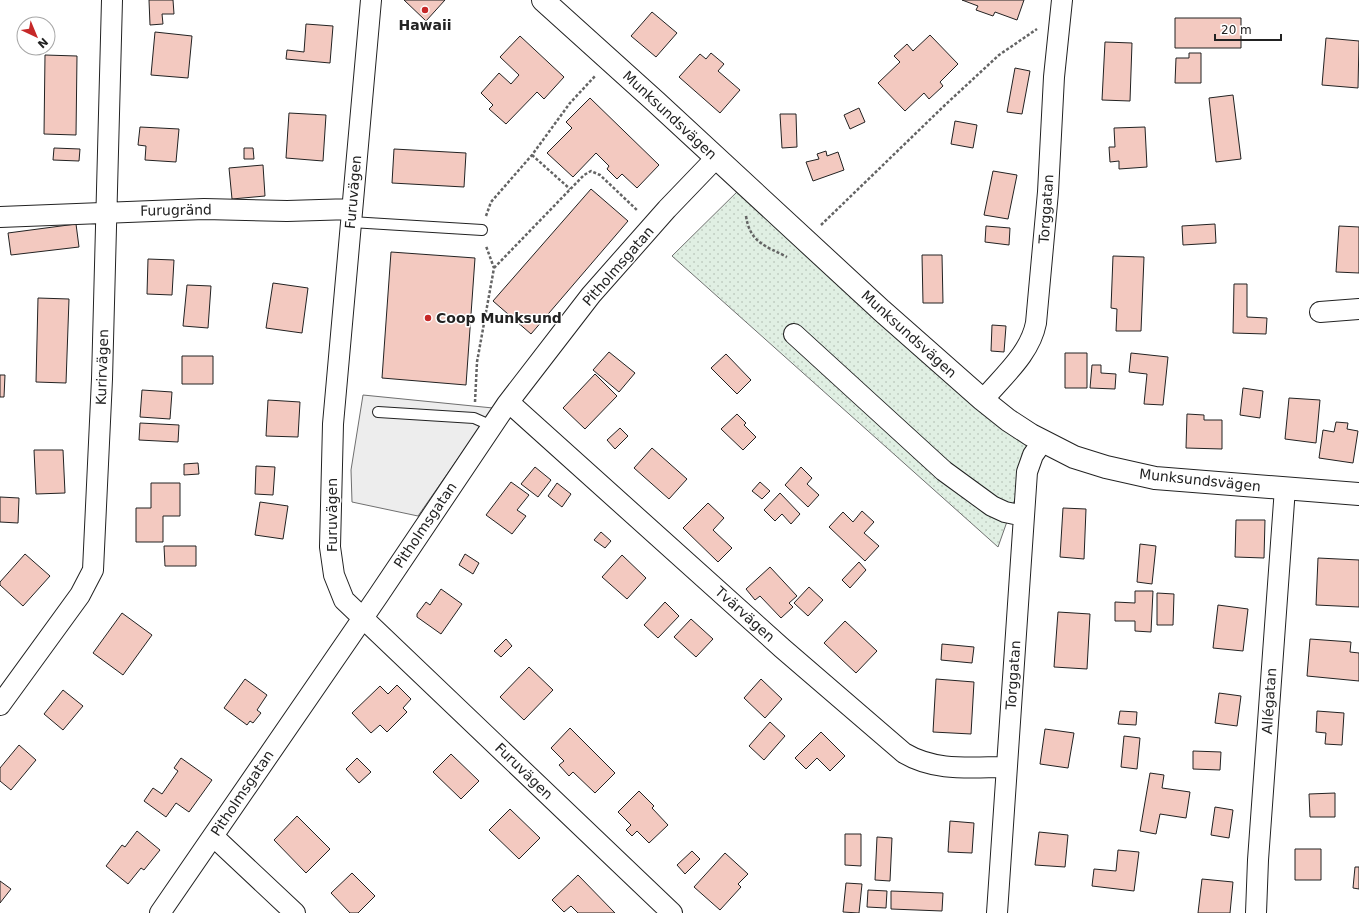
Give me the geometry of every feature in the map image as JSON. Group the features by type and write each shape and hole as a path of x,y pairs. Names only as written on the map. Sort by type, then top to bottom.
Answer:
{"street":[{"name":"Kurirvägen","path":"0,705 80,595 93,570 102,379 112,0"},
{"name":"Furuvägen","path":"371,0 333,424 330,547 334,575 344,600 672,913"},
{"name":"Munksundsvägen","path":"543,0 881,310 983,400 1008,420 1043,441 1074,457 1106,467 1155,478 1359,494"},
{"name":"Torggatan","path":"983,400 1027,349 1033,337 1036,323 1046,207 1054,77 1062,8"},
{"name":"Pitholmsgatan","path":"160,913 507,404 562,331 653,225 716,158"},
{"name":"Furugränd","path":"0,217 107,211 204,208 287,211 351,216"},
{"path":"1320,312 1359,309"},
{"path":"794,334 944,471 992,506 1005,512 1024,516"},
{"name":"Tvärvägen","path":"507,404 518,411 782,648 904,753 918,761 944,768 1007,767"},
{"name":"Torggatan","path":"997,913 1027,472 1033,455 1043,441"},
{"name":"Allégatan","path":"1256,913 1258,860 1285,488"},
{"path":"213,836 295,913"}],"lane":[{"path":"351,216 402,227 482,230"},
{"path":"378,412 474,418 492,426"}],"path":[{"path":"820,227 894,152 999,55 1062,8"},
{"path":"474,418 477,362 494,268 482,230 491,202 532,155 570,103 609,60"},
{"path":"532,155 570,189"},
{"path":"494,268 584,175 591,171 600,175 653,225"},
{"path":"746,213 750,233 757,241 787,257"},
{"path":"814,223 826,231"}],"green space":[{"path":"745,184 1038,434 998,547 672,256"}],"shaded area":[{"path":"363,395 493,408 418,516 352,502 351,470"}],"building":[{"path":"149,0 173,0 174,14 162,14 163,24 150,25"},
{"name":"Hawaii","path":"404,0 445,0 426,21"},
{"path":"962,0 1024,0 1017,20 995,12 993,16 976,10 978,6"},
{"path":"652,12 677,33 656,57 631,36"},
{"path":"1175,18 1241,18 1241,48 1175,48"},
{"path":"306,24 333,26 330,63 286,59 287,50 304,52"},
{"path":"155,32 192,36 188,78 151,75"},
{"path":"930,35 958,64 940,82 943,86 929,99 924,93 905,111 878,83 900,62 894,56 907,44 913,51"},
{"path":"520,36 564,77 544,99 537,92 506,124 489,109 493,105 481,93 499,73 511,84 519,75 500,57"},
{"path":"1326,38 1359,41 1358,88 1322,85"},
{"path":"1105,42 1132,43 1130,101 1102,100"},
{"path":"711,53 724,64 718,71 740,90 720,113 679,77 700,54 706,59"},
{"path":"1189,53 1201,53 1201,83 1175,83 1176,58 1189,58"},
{"path":"45,56 77,56 76,135 44,134"},
{"path":"1015,68 1030,71 1022,114 1007,112"},
{"path":"1233,95 1241,159 1216,162 1209,98"},
{"path":"590,98 659,165 637,188 622,174 617,179 607,169 609,166 596,153 573,177 547,153 572,128 566,122"},
{"path":"859,108 865,122 850,129 844,115"},
{"path":"289,113 326,115 323,161 286,158"},
{"path":"780,114 796,114 797,147 782,148"},
{"path":"955,121 977,125 973,148 951,144"},
{"path":"140,127 179,129 176,162 145,160 146,146 138,145"},
{"path":"1145,127 1147,167 1119,169 1119,161 1110,162 1109,147 1115,147 1114,128"},
{"path":"54,148 80,149 79,161 53,160"},
{"path":"244,148 253,148 254,159 244,159"},
{"path":"394,149 466,153 464,187 392,183"},
{"path":"826,151 827,156 838,152 844,170 813,181 806,162 819,159 817,154"},
{"path":"263,165 265,196 232,199 229,168"},
{"path":"993,171 1017,175 1008,219 984,215"},
{"path":"591,189 628,221 531,334 493,301"},
{"path":"76,224 79,247 11,255 8,233"},
{"path":"1215,224 1216,243 1183,245 1182,226"},
{"path":"986,226 1010,228 1009,245 985,242"},
{"path":"1339,226 1359,227 1359,273 1336,272"},
{"name":"Coop Munksund","path":"391,252 475,258 466,385 382,378"},
{"path":"922,255 942,255 943,303 923,303"},
{"path":"1113,256 1144,257 1141,331 1116,331 1117,309 1111,308"},
{"path":"148,259 174,260 172,295 147,294"},
{"path":"273,283 308,288 302,333 266,328"},
{"path":"1234,284 1247,284 1247,317 1267,318 1266,334 1233,333"},
{"path":"187,285 211,286 208,328 183,326"},
{"path":"38,298 69,299 66,383 36,382"},
{"path":"992,325 1006,326 1004,352 991,351"},
{"path":"609,352 635,373 619,392 593,370"},
{"path":"1065,353 1087,353 1087,388 1065,388"},
{"path":"1131,353 1168,357 1163,405 1144,404 1147,374 1129,372"},
{"path":"726,354 751,380 737,394 711,368"},
{"path":"182,356 213,356 213,384 182,384"},
{"path":"1092,365 1101,365 1101,373 1116,374 1115,389 1090,388"},
{"path":"595,374 617,396 585,429 563,408"},
{"path":"0,375 5,375 4,397 0,397"},
{"path":"1243,388 1263,391 1260,418 1240,415"},
{"path":"142,390 172,392 170,419 140,417"},
{"path":"1289,398 1320,400 1316,443 1285,439"},
{"path":"268,400 300,402 298,437 266,436"},
{"path":"737,414 746,423 744,425 756,437 743,450 721,429"},
{"path":"1187,414 1204,415 1204,420 1222,420 1222,449 1186,448"},
{"path":"1336,422 1348,423 1347,429 1358,431 1353,463 1319,458 1323,430 1334,432"},
{"path":"140,423 179,425 178,442 139,440"},
{"path":"620,428 628,436 615,449 607,440"},
{"path":"652,448 687,479 669,499 634,468"},
{"path":"34,450 63,450 65,493 36,494"},
{"path":"198,463 199,474 184,475 184,464"},
{"path":"256,466 275,467 273,495 255,494"},
{"path":"535,467 551,480 538,497 521,484"},
{"path":"801,467 812,478 807,484 819,495 808,507 785,485"},
{"path":"511,482 529,495 517,510 526,516 512,534 486,515"},
{"path":"760,482 770,491 762,499 752,491"},
{"path":"151,483 180,483 180,516 163,516 163,542 136,542 136,508 151,508"},
{"path":"557,483 571,494 562,507 548,496"},
{"path":"780,493 800,514 791,524 782,514 775,521 764,510"},
{"path":"0,497 19,498 18,523 0,522"},
{"path":"260,502 288,506 283,539 255,535"},
{"path":"708,503 724,518 713,530 732,548 718,562 683,528"},
{"path":"1063,508 1086,509 1084,559 1060,557"},
{"path":"862,511 874,522 864,533 879,546 865,561 829,527 843,512 853,522"},
{"path":"1236,520 1265,520 1264,558 1235,557"},
{"path":"601,532 611,541 605,548 594,540"},
{"path":"1140,544 1156,546 1152,584 1137,582"},
{"path":"164,546 196,546 196,566 165,566"},
{"path":"25,554 50,576 23,606 0,585 0,582"},
{"path":"465,554 479,563 473,574 459,565"},
{"path":"622,555 646,578 627,599 602,577"},
{"path":"1318,558 1359,560 1359,607 1316,605"},
{"path":"859,562 866,570 850,588 842,580"},
{"path":"770,567 797,596 789,603 793,607 781,618 760,596 755,600 746,589"},
{"path":"809,587 823,600 808,616 794,603"},
{"path":"441,589 462,604 441,634 417,617 417,614 426,602 430,605"},
{"path":"1135,591 1153,591 1151,632 1135,631 1135,621 1115,621 1115,602 1135,603"},
{"path":"1157,593 1174,594 1173,625 1157,625"},
{"path":"665,602 679,616 658,638 644,625"},
{"path":"1218,605 1248,609 1243,651 1213,648"},
{"path":"1058,612 1090,614 1087,669 1054,667"},
{"path":"122,613 152,635 123,675 93,653"},
{"path":"691,619 713,639 696,657 674,637"},
{"path":"845,621 877,651 856,673 824,643"},
{"path":"506,639 512,646 501,657 494,651"},
{"path":"1310,639 1351,642 1350,652 1359,653 1359,681 1307,676"},
{"path":"942,644 974,647 972,663 941,660"},
{"path":"529,667 553,690 524,720 500,697"},
{"path":"245,679 267,695 257,710 261,713 253,723 250,721 247,725 224,708"},
{"path":"761,679 782,699 765,718 744,698"},
{"path":"936,679 974,682 971,734 933,732"},
{"path":"397,685 411,699 403,708 407,712 387,732 380,725 371,733 352,713 380,686 388,694"},
{"path":"63,690 83,706 63,730 44,714"},
{"path":"1219,693 1241,696 1237,726 1215,723"},
{"path":"1120,711 1137,712 1136,725 1118,724"},
{"path":"1317,711 1344,713 1342,745 1325,744 1326,733 1316,732"},
{"path":"770,722 785,736 764,760 749,746"},
{"path":"570,728 615,773 595,793 573,772 569,776 559,765 564,761 551,748"},
{"path":"1045,729 1074,733 1068,768 1040,764"},
{"path":"821,732 845,756 830,771 817,758 806,769 795,758"},
{"path":"1124,736 1140,738 1137,769 1121,767"},
{"path":"19,745 36,760 11,790 0,781 0,768"},
{"path":"1193,751 1221,752 1220,770 1193,769"},
{"path":"451,754 479,781 461,799 433,772"},
{"path":"181,758 212,780 189,812 176,803 166,817 144,801 153,788 162,794 178,771 174,768"},
{"path":"357,758 371,772 359,783 346,769"},
{"path":"1150,773 1164,775 1162,788 1190,792 1186,818 1160,814 1156,834 1140,831"},
{"path":"639,791 654,806 652,808 668,825 649,843 637,831 632,836 626,830 631,825 618,812"},
{"path":"1335,793 1335,817 1310,817 1309,794"},
{"path":"1215,807 1233,810 1229,838 1211,835"},
{"path":"510,809 540,838 519,859 489,830"},
{"path":"297,816 330,849 306,873 274,840"},
{"path":"950,821 974,823 972,853 948,852"},
{"path":"137,831 160,850 144,870 141,868 128,884 106,866 122,845 125,847"},
{"path":"1039,832 1068,835 1065,867 1035,865"},
{"path":"845,834 861,834 861,866 845,865"},
{"path":"877,837 892,838 890,881 875,880"},
{"path":"1295,849 1321,849 1321,880 1295,880"},
{"path":"1118,850 1139,852 1134,891 1092,886 1094,869 1116,871"},
{"path":"692,851 700,859 685,874 677,865"},
{"path":"725,853 748,874 738,884 741,887 720,910 694,887"},
{"path":"1355,867 1359,867 1359,889 1353,888"},
{"path":"352,873 375,896 358,913 350,913 331,893"},
{"path":"578,875 615,913 578,913 571,906 564,912 552,900"},
{"path":"1202,879 1233,882 1230,913 1198,913"},
{"path":"0,881 11,889 0,903"},
{"path":"846,883 862,884 859,913 843,912"},
{"path":"868,890 887,891 886,908 867,907"},
{"path":"891,891 943,893 942,911 891,909"}],"place":[{"name":"Hawaii","path":"425,10"},
{"name":"Coop Munksund","path":"428,318"}]}
